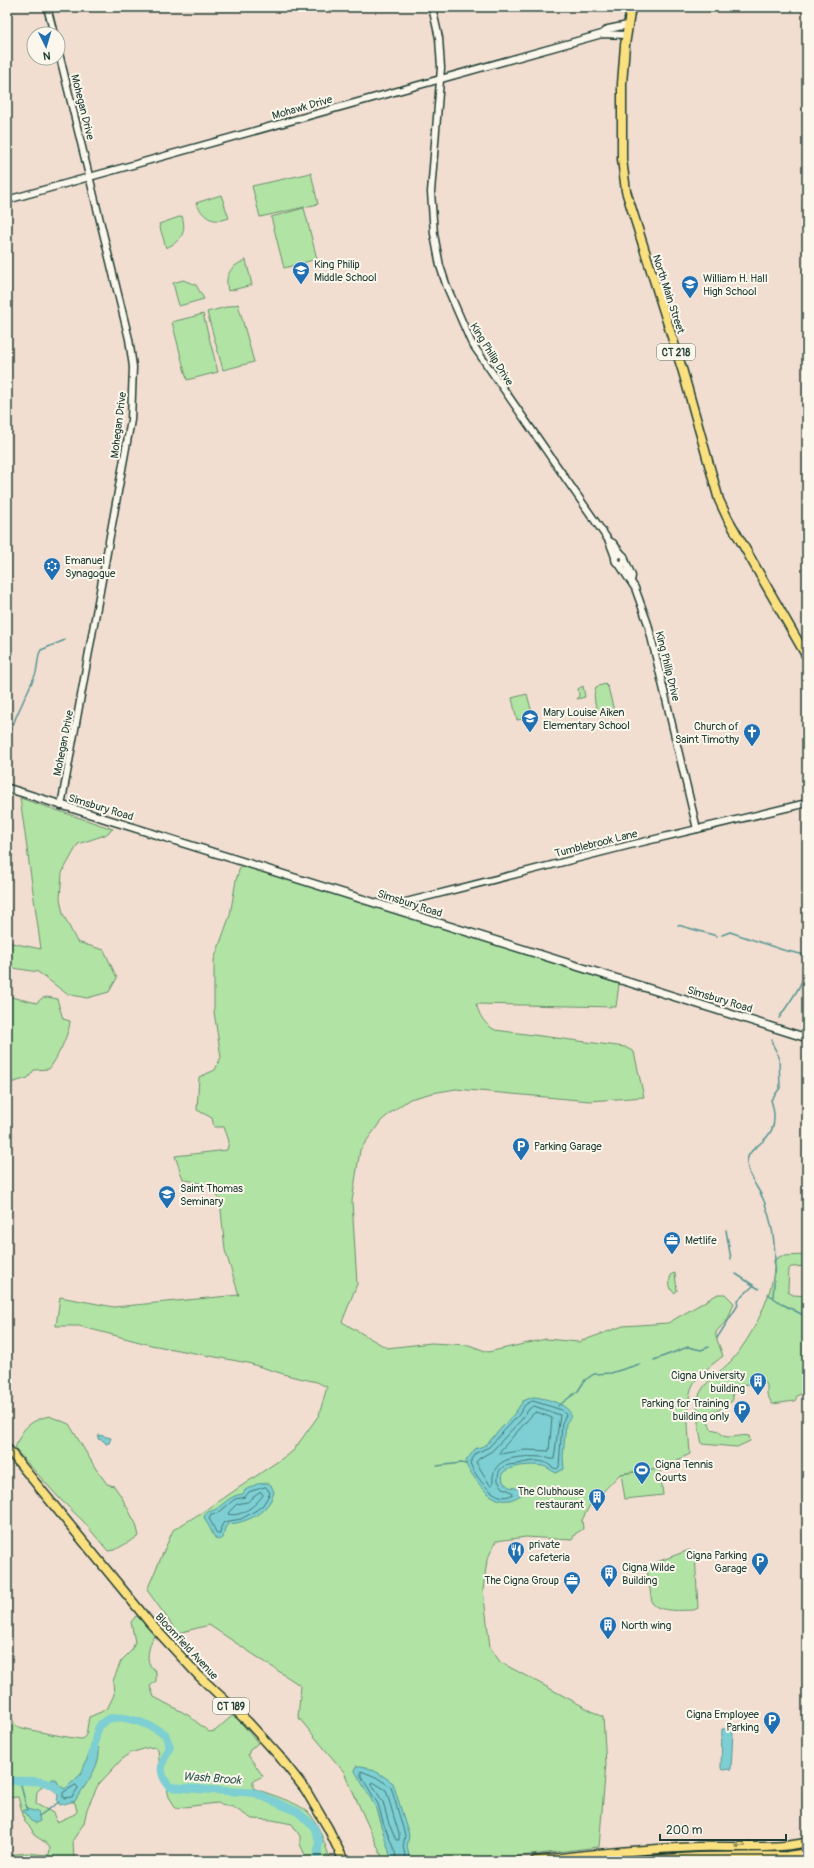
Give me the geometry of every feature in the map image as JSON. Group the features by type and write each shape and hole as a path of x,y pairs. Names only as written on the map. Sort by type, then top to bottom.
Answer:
{"main road":[{"name":"North Main Street","path":"631,7 626,35 622,84 623,176 630,207 683,372 719,500 807,657"},
{"name":"Simsbury Road","path":"7,788 807,1038"},
{"name":"Bloomfield Avenue","path":"7,1448 150,1623 198,1676 248,1722 279,1756 305,1789 328,1828 344,1861"},
{"path":"535,1861 614,1852 678,1848 782,1846 807,1842"},
{"path":"633,1861 804,1855"}],"street":[{"path":"48,7 52,26"},
{"name":"King Philip Drive","path":"432,7 439,38 441,68 431,192 434,234 440,266 447,287 471,342 609,540 613,543 618,555 616,562 622,562 632,581 651,636 697,828"},
{"name":"Mohawk Drive","path":"602,34 608,30 628,25"},
{"name":"Mohawk Drive","path":"7,200 602,34 626,35"},
{"name":"Mohegan Drive","path":"61,806 121,478 133,396 133,367 129,339 62,66"},
{"name":"Tumblebrook Lane","path":"393,908 398,904 697,828 807,803"}],"green space":[{"path":"311,173 318,204 260,217 252,186"},
{"path":"221,195 229,218 223,220 213,220 205,216 196,203"},
{"path":"304,208 317,259 284,268 271,217"},
{"path":"182,216 184,227 182,236 166,248 159,224"},
{"path":"246,260 252,285 228,291 227,280 230,271 236,265"},
{"path":"183,280 196,285 204,299 179,306 173,283"},
{"path":"238,304 254,362 223,370 207,312"},
{"path":"203,314 218,372 187,380 172,322"},
{"path":"605,684 608,687 614,711 611,714 604,716 596,708 594,694 596,687"},
{"path":"583,686 585,697 577,699 579,695 578,689"},
{"path":"527,694 533,717 517,720 512,698"},
{"path":"20,798 113,829 105,835 78,844 62,873 60,898 63,914 77,942 104,950 117,978 109,992 87,998 67,994 38,972 7,967 7,942 41,949"},
{"path":"241,864 619,984 616,1007 476,1004 482,1019 495,1030 625,1047 634,1052 644,1097 590,1101 456,1089 410,1099 394,1110 381,1121 360,1150 352,1201 357,1284 342,1322 387,1348 431,1343 469,1345 488,1352 546,1339 579,1342 623,1326 668,1323 718,1294 725,1294 734,1303 728,1319 716,1332 716,1337 723,1356 700,1375 691,1389 688,1405 690,1454 662,1467 620,1474 590,1505 582,1520 583,1529 575,1534 572,1540 526,1537 496,1541 487,1560 483,1590 490,1647 500,1662 603,1717 606,1764 599,1847 479,1861 384,1861 344,1772 298,1717 301,1686 209,1625 178,1633 147,1590 173,1530 209,1508 293,1451 319,1415 327,1387 317,1382 290,1376 248,1363 151,1345 79,1326 56,1326 60,1297 114,1307 239,1295 225,1250 220,1200 211,1186 183,1179 175,1156 227,1150 229,1141 224,1127 214,1127 212,1118 197,1110 199,1077 215,1070 221,1057 214,1012 214,960 230,915 236,880"},
{"path":"7,996 37,1003 39,1000 48,997 57,999 63,1019 70,1021 68,1032 62,1046 49,1069 34,1070 28,1078 7,1084"},
{"path":"807,1255 807,1266 791,1267 789,1269 788,1292 793,1295 807,1296 807,1390 797,1396 795,1401 772,1404 767,1394 767,1385 763,1382 735,1386 732,1391 732,1401 717,1411 708,1413 707,1419 711,1429 719,1431 723,1436 749,1436 750,1441 737,1447 702,1444 697,1412 700,1393 711,1379 732,1360 755,1326 767,1299 774,1272 774,1260 781,1256"},
{"path":"675,1273 677,1291 674,1293 670,1287 670,1281 672,1274"},
{"path":"49,1416 69,1424 96,1469 107,1484 114,1486 121,1496 136,1524 139,1536 115,1550 108,1551 83,1521 61,1500 15,1449 23,1431 31,1423"},
{"name":"Cigna Tennis Courts","path":"660,1469 663,1495 625,1499 621,1474"},
{"path":"689,1550 695,1554 698,1608 694,1610 666,1610 656,1606 652,1603 647,1569 649,1565"},
{"path":"136,1616 140,1618 154,1635 148,1658 150,1665 156,1672 156,1681 150,1686 154,1697 188,1715 209,1732 215,1731 232,1716 237,1718 258,1743 250,1750 248,1755 263,1776 253,1781 253,1788 274,1795 305,1809 313,1818 319,1830 331,1861 304,1861 305,1855 300,1844 300,1836 292,1824 272,1820 252,1819 233,1807 217,1803 176,1808 169,1797 165,1780 160,1772 158,1749 156,1747 130,1753 123,1758 98,1785 87,1809 84,1823 73,1840 74,1861 7,1861 7,1855 26,1853 49,1855 50,1848 46,1843 34,1835 31,1828 25,1822 18,1797 7,1798 7,1708 17,1726 60,1736 82,1739 86,1735 89,1717 108,1707 114,1695 113,1681 121,1661 132,1650 135,1642 131,1622","holes":["44,1784 75,1803 77,1811 75,1814 57,1822 53,1813 36,1804 37,1792"]}],"water":[{"path":"533,1397 543,1398 563,1406 570,1413 570,1418 566,1423 563,1457 564,1469 556,1473 539,1465 527,1465 515,1467 505,1471 502,1474 503,1482 509,1487 521,1489 522,1494 508,1500 495,1498 479,1484 468,1468 466,1461 475,1449 486,1445 515,1413 523,1401"},
{"path":"99,1435 111,1438 109,1443 106,1444 104,1441 98,1439"},
{"path":"267,1483 271,1485 274,1492 271,1499 262,1511 250,1519 228,1524 225,1528 223,1538 218,1540 215,1538 204,1517 206,1513 216,1509 232,1498 243,1494 245,1490 257,1484"},
{"path":"722,1729 730,1729 733,1732 731,1769 722,1770 721,1768"},
{"path":"96,1747 99,1748 99,1755 95,1769 87,1783 75,1801 60,1805 57,1801 57,1793 49,1787 52,1779 56,1779 59,1785 65,1789 81,1774 91,1749"},
{"path":"356,1766 365,1767 381,1774 393,1783 409,1835 407,1847 409,1855 407,1861 392,1861 375,1806 355,1771"},
{"path":"27,1809 38,1812 40,1821 36,1823 31,1821 23,1811"}],"waterway":[{"path":"7,742 16,717 36,673 41,650 65,640"},
{"path":"678,925 717,936"},
{"path":"722,935 730,932 783,950 805,955 806,964 802,980 794,996 779,1018"},
{"path":"772,1039 772,1043 779,1057 780,1088 771,1100 774,1114 773,1125 770,1134 753,1150 749,1155 747,1162 751,1177 764,1201 771,1225 775,1260 773,1297"},
{"path":"726,1230 731,1259"},
{"path":"736,1274 759,1289"},
{"path":"717,1338 738,1305 737,1301 753,1286"},
{"path":"768,1294 782,1304 807,1317"},
{"path":"654,1360 688,1347 701,1350 709,1347"},
{"path":"558,1406 578,1391 585,1380 594,1374 611,1373 640,1364"},
{"path":"437,1466 461,1463 466,1464"},
{"name":"Wash Brook","path":"92,1756 96,1735 103,1722 111,1718 120,1718 130,1719 150,1726 165,1734 170,1747 164,1758 162,1768 163,1777 170,1787 255,1793 298,1812 314,1827 319,1841 317,1861"},
{"name":"Wash Brook","path":"7,1781 42,1782 54,1786 59,1790"},
{"path":"20,1781 27,1810"},
{"path":"39,1816 59,1802"}],"place":[{"name":"King Philip Middle School","path":"301,285"},
{"name":"William H. Hall High School","path":"690,299"},
{"name":"Emanuel Synagogue","path":"52,581"},
{"name":"Mary Louise Aiken Elementary School","path":"530,733"},
{"name":"Church of Saint Timothy","path":"752,747"},
{"name":"Parking Garage","path":"521,1161"},
{"name":"Saint Thomas Seminary","path":"167,1209"},
{"name":"Metlife","path":"672,1255"},
{"name":"Cigna University building","path":"758,1396"},
{"name":"Parking for Training building only","path":"742,1424"},
{"name":"Cigna Tennis Courts","path":"642,1485"},
{"name":"The Clubhouse restaurant","path":"597,1512"},
{"name":"private cafeteria","path":"516,1565"},
{"name":"Cigna Parking Garage","path":"760,1576"},
{"name":"Cigna Wilde Building","path":"609,1588"},
{"name":"The Cigna Group","path":"572,1595"},
{"name":"North wing","path":"608,1640"},
{"name":"Cigna Employee Parking","path":"772,1735"}]}
